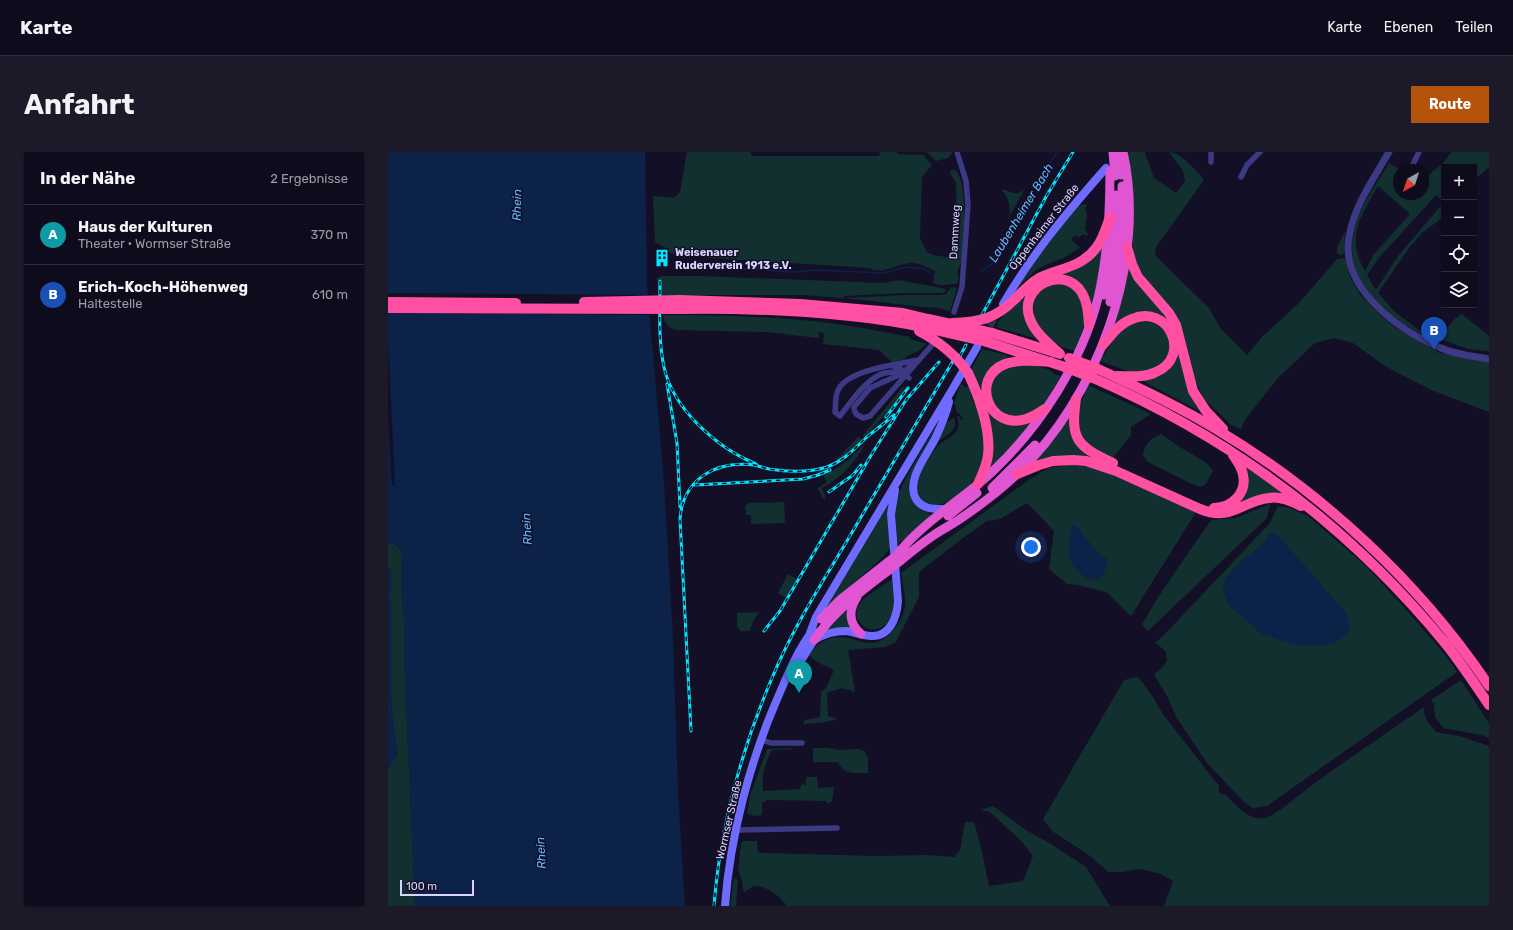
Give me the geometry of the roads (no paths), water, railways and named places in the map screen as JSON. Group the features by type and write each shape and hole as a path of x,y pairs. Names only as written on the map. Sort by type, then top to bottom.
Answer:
{"highway":[{"path":"898,555 940,531 977,507 1017,474 1055,430 1076,399 1103,345 1115,308 1127,247 1129,203 1118,176 1111,152"},
{"path":"898,555 966,502 1006,465 1042,424 1069,382 1092,333 1104,298 1110,271 1115,228 1119,152"},
{"path":"812,637 838,611 888,566 913,537 978,484 1015,448 1035,424 1065,378 1089,325 1098,300 1105,260 1110,217 1123,152"},
{"path":"940,531 996,484 1033,448 1065,405 1093,353 1101,333 1115,283 1119,257 1122,221 1118,176"},
{"path":"923,326 978,321 991,318 1001,312 1029,284 1039,278 1075,266 1086,259 1099,244 1110,217"},
{"path":"1127,247 1138,277 1169,314 1176,325 1182,342 1188,374 1197,398 1206,411 1230,437"},
{"path":"1067,362 1037,331 1029,317 1028,303 1030,297 1036,289 1046,281 1064,280 1074,285 1082,292 1088,309 1089,325"},
{"path":"388,302 680,305 820,313 923,326 989,338 1060,354"},
{"path":"388,308 800,304 903,313 923,326 938,342 949,350 968,373 973,382 982,410 988,439 987,462 978,484"},
{"path":"1095,373 1112,376 1142,376 1159,371 1167,365 1172,358 1175,349 1174,339 1169,328 1161,320 1153,317 1141,316 1131,319 1123,324 1103,345"},
{"path":"952,323 1051,362"},
{"path":"1045,409 1026,420 1007,420 998,415 991,408 987,399 986,389 993,373 1006,364 1017,361 1067,362 1095,373 1178,419 1228,449 1268,476 1317,513 1390,581 1437,633 1466,671 1489,705"},
{"path":"1112,376 1159,398 1230,437 1286,476 1321,503 1373,549 1423,600 1489,686"},
{"path":"1076,399 1074,419 1075,432 1078,439 1087,450 1205,506 1215,508 1229,505 1242,491 1244,482 1243,472 1228,449"},
{"path":"1017,474 1048,462 1080,460 1111,469 1207,512 1224,514 1265,499 1278,498 1293,502 1317,513"},
{"path":"821,619 841,599 888,566"},
{"path":"861,634 854,626 851,615 853,605 862,590"}],"main road":[{"name":"Oppenheimer Straße","path":"1003,304 1017,280 1050,234 1106,168"},
{"path":"812,637 814,621 977,348"},
{"path":"947,509 933,509 922,505 915,496 913,486 917,471 943,422 952,390"},
{"path":"812,637 834,632 851,632 871,636 881,634 892,624 897,614 898,591 891,514 894,492 901,476"},
{"path":"812,637 821,619 825,602"},
{"name":"Wormser Straße","path":"725,906 736,830 749,779 778,696 812,637"}],"street":[{"name":"Dammweg","path":"954,312 962,287 968,205 966,181 958,152"},
{"path":"1211,152 1211,162"},
{"path":"1241,177 1247,165 1260,152"},
{"path":"1389,152 1357,212 1349,238 1349,255 1356,279 1368,296 1386,314 1416,336 1455,353 1489,359"},
{"path":"1413,164 1419,152"},
{"path":"906,374 870,388 854,406 856,414 863,418 870,416 932,345"},
{"path":"906,374 893,372 884,373 872,378 840,416 835,412 837,393 848,379 858,374 919,360"},
{"path":"892,366 906,374"},
{"path":"762,740 771,743 802,743"},
{"path":"736,830 837,828"}],"water":[{"name":"Rhein","path":"388,152 645,152 647,284 664,483 673,637 678,792 685,906 415,906 404,654 404,620 401,585 402,554 398,547 394,544 388,544 388,420 392,485 395,485 388,341"},
{"path":"1073,524 1078,528 1094,549 1107,560 1104,574 1099,579 1095,580 1085,577 1076,570 1072,564 1069,554 1069,544"},
{"path":"1269,533 1277,534 1347,614 1349,632 1335,643 1318,646 1295,645 1261,634 1228,604 1223,591 1225,579 1238,564 1264,544"},
{"path":"390,567 391,700 398,753 388,769 388,568"}],"waterway":[{"name":"Laubenheimer Bach","path":"982,271 992,264 1057,152"},
{"name":"Laubenheimer Bach","path":"692,267 703,263 717,268 729,267 793,272 815,270 884,273 905,267 925,269 934,276"}],"tunnel":[{"path":"983,336 998,312"}],"railway":[{"path":"982,315 1047,195 1073,152"},
{"path":"660,281 661,346 664,367 669,383 677,398 699,425 726,448 756,464"},
{"path":"960,356 966,345"},
{"path":"714,906 721,848 734,790 751,733 779,661 796,627 953,361"},
{"path":"764,631 780,611 870,457 906,400 939,362"},
{"path":"667,384 677,443 680,507"},
{"path":"886,417 908,388"},
{"path":"691,731 680,519 682,505 687,493 704,475 715,469 727,466 740,464 754,465 783,471 813,470 827,467 844,458 894,415"},
{"path":"829,492 853,475 861,465"},
{"path":"695,485 803,479 830,470"}],"place":[{"name":"Weisenauer Ruderverein 1913 e.V.","path":"662,258"},
{"name":"Erich-Koch-Höhenweg","path":"1434,350"},
{"name":"Haus der Kulturen","path":"799,693"}]}
